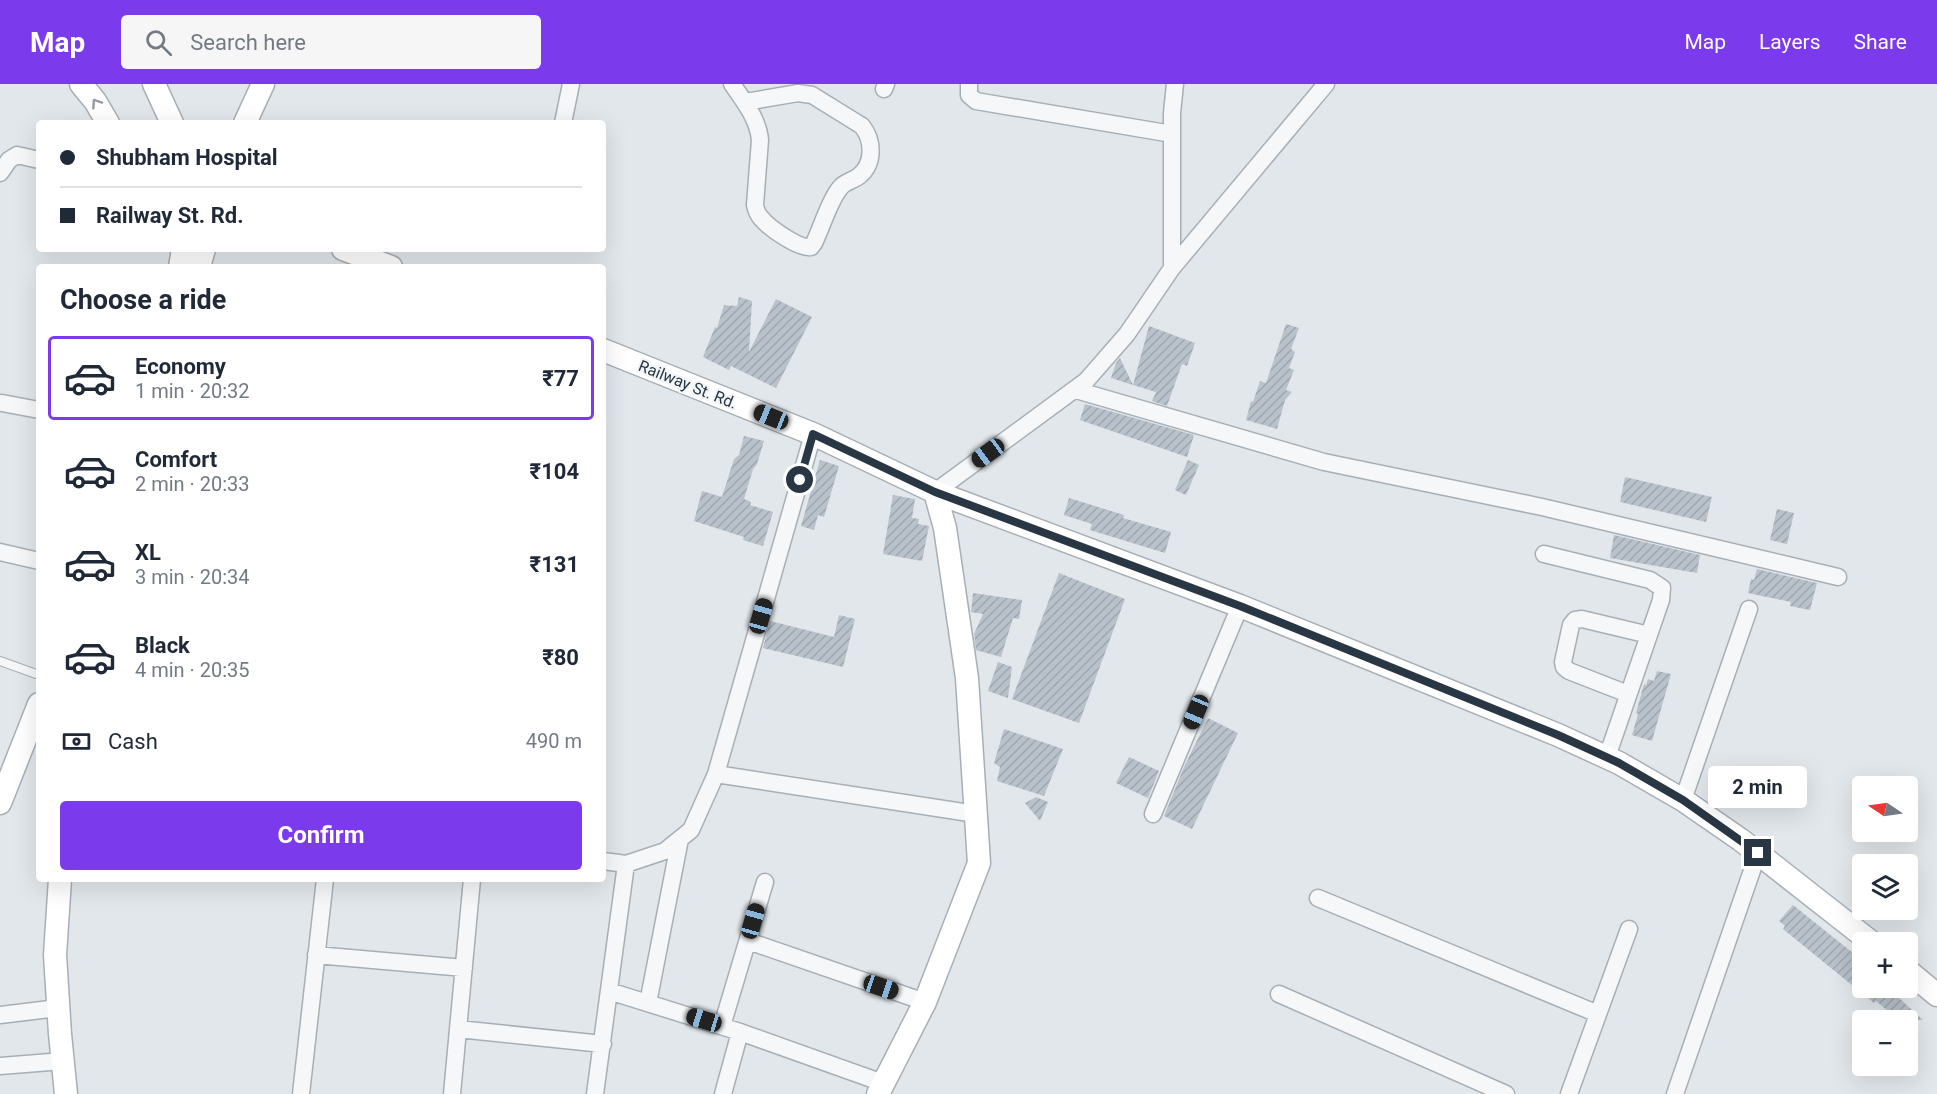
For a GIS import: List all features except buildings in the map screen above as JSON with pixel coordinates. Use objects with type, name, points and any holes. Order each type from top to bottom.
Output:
[{"type":"street","points":[[81,84],[106,120]]},
{"type":"street","points":[[154,84],[171,120]]},
{"type":"street","points":[[246,120],[263,84]]},
{"type":"street","points":[[564,120],[571,84]]},
{"type":"street","points":[[732,84],[745,102],[759,130],[755,205],[757,213],[762,220],[799,246],[811,247],[840,187],[865,170],[871,149],[867,132],[862,126],[812,95],[798,93],[745,102]]},
{"type":"street","points":[[969,84],[969,94],[976,100],[1172,134]]},
{"type":"street","points":[[1172,268],[1172,134],[1175,84]]},
{"type":"street","points":[[609,991],[740,1032],[881,1089],[925,1002],[979,863],[967,678],[945,528],[935,492],[1076,390],[1127,334],[1172,268],[1326,84]]},
{"type":"street","points":[[0,173],[12,156],[22,155],[36,159]]},
{"type":"street","points":[[351,252],[383,264]]},
{"type":"street","name":"Railway St. Rd.","points":[[606,351],[813,434],[935,492],[1240,606],[1607,757],[1683,800],[1758,853],[1858,932]]},
{"type":"street","points":[[1076,390],[1324,462],[1542,507],[1838,577]]},
{"type":"street","points":[[2,403],[36,409]]},
{"type":"street","points":[[606,861],[626,864],[665,851],[691,830],[716,774],[813,434]]},
{"type":"street","points":[[0,552],[36,560]]},
{"type":"street","points":[[1544,554],[1659,584],[1662,588],[1649,635],[1607,757]]},
{"type":"street","points":[[1153,814],[1240,606]]},
{"type":"street","points":[[1683,800],[1749,609]]},
{"type":"street","points":[[1628,694],[1564,667],[1563,662],[1571,625],[1575,620],[1582,619],[1649,635]]},
{"type":"street","points":[[0,802],[36,712]]},
{"type":"street","points":[[716,774],[976,814]]},
{"type":"street","points":[[648,1003],[680,839]]},
{"type":"street","points":[[1675,1094],[1758,853]]},
{"type":"street","points":[[595,1094],[626,864]]},
{"type":"street","points":[[60,882],[55,956],[66,1094]]},
{"type":"street","points":[[301,1094],[324,882]]},
{"type":"street","points":[[452,1094],[472,882]]},
{"type":"street","points":[[722,1026],[765,882]]},
{"type":"street","points":[[1318,898],[1598,1014]]},
{"type":"street","points":[[1569,1094],[1629,929]]},
{"type":"street","points":[[747,941],[925,1002]]},
{"type":"street","points":[[316,955],[464,968]]},
{"type":"street","points":[[1918,979],[1937,995]]},
{"type":"street","points":[[1279,994],[1506,1094]]},
{"type":"street","points":[[0,1015],[58,1008]]},
{"type":"street","points":[[458,1029],[603,1044]]},
{"type":"street","points":[[723,1094],[740,1032]]},
{"type":"street","points":[[0,1066],[63,1061]]},
{"type":"lane","points":[[0,661],[36,674]]},
{"type":"route","points":[[800,480],[813,434],[935,492],[1240,606],[1558,735],[1619,763],[1683,800],[1758,853]]}]
